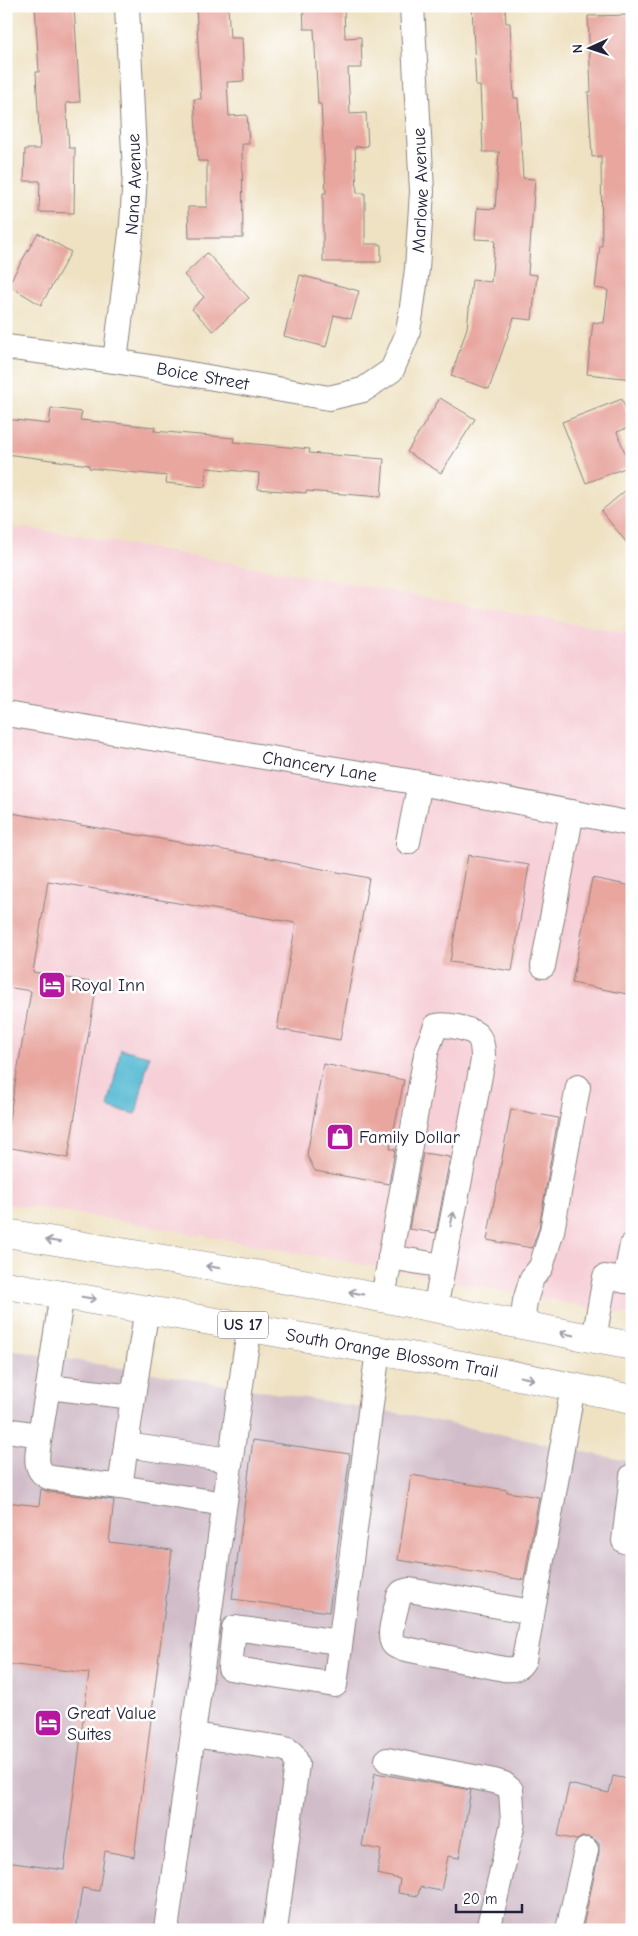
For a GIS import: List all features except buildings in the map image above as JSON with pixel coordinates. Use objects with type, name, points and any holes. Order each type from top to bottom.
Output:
[{"type":"main road","points":[[6,1233],[261,1275],[632,1346]]},
{"type":"main road","name":"South Orange Blossom Trail","points":[[6,1285],[147,1308],[632,1398]]},
{"type":"street","name":"Nana Avenue","points":[[115,361],[132,224],[135,174],[127,6]]},
{"type":"street","name":"Marlowe Avenue","points":[[392,370],[407,335],[411,314],[417,269],[422,191],[412,6]]},
{"type":"street","name":"Boice Street","points":[[6,347],[115,361],[329,398],[363,390],[392,370]]},
{"type":"street","name":"Chancery Lane","points":[[6,714],[420,782],[632,824]]},
{"type":"street","points":[[408,842],[420,782]]},
{"type":"street","points":[[543,966],[572,812]]},
{"type":"street","points":[[382,1298],[427,1048],[436,1026],[443,1024],[473,1032],[479,1036],[483,1060],[436,1308]]},
{"type":"street","points":[[522,1325],[532,1278],[541,1267],[552,1231],[578,1086]]},
{"type":"street","points":[[594,1339],[605,1277],[628,1281],[632,1245]]},
{"type":"street","points":[[390,1258],[443,1266]]},
{"type":"street","points":[[62,1293],[40,1435],[38,1470],[43,1475],[51,1478],[224,1504]]},
{"type":"street","points":[[120,1487],[147,1308]]},
{"type":"street","points":[[166,1930],[250,1327]]},
{"type":"street","points":[[340,1642],[378,1350]]},
{"type":"street","points":[[48,1386],[133,1397]]},
{"type":"street","points":[[532,1612],[408,1590],[398,1596],[391,1633],[392,1641],[395,1646],[401,1648],[514,1670],[521,1666],[524,1660],[574,1387]]},
{"type":"street","points":[[6,1430],[40,1435]]},
{"type":"street","points":[[126,1445],[230,1460]]},
{"type":"street","points":[[632,1476],[624,1541],[632,1543]]},
{"type":"street","points":[[193,1735],[281,1748],[289,1750],[295,1757],[297,1764],[276,1930]]},
{"type":"street","points":[[387,1760],[494,1781],[504,1784],[511,1790],[513,1823],[488,1930]]},
{"type":"street","points":[[568,1930],[586,1850]]},
{"type":"shaded area","points":[[6,526],[81,536],[632,634],[632,1316],[399,1271],[104,1218],[6,1204]]},
{"type":"shaded area","points":[[6,1349],[403,1414],[632,1462],[632,1930],[6,1930]]},
{"type":"water","points":[[121,1049],[149,1056],[136,1114],[108,1108]]},
{"type":"place","name":"Royal Inn","points":[[52,985]]},
{"type":"place","name":"Family Dollar","points":[[340,1137]]},
{"type":"place","name":"Great Value Suites","points":[[48,1723]]}]
